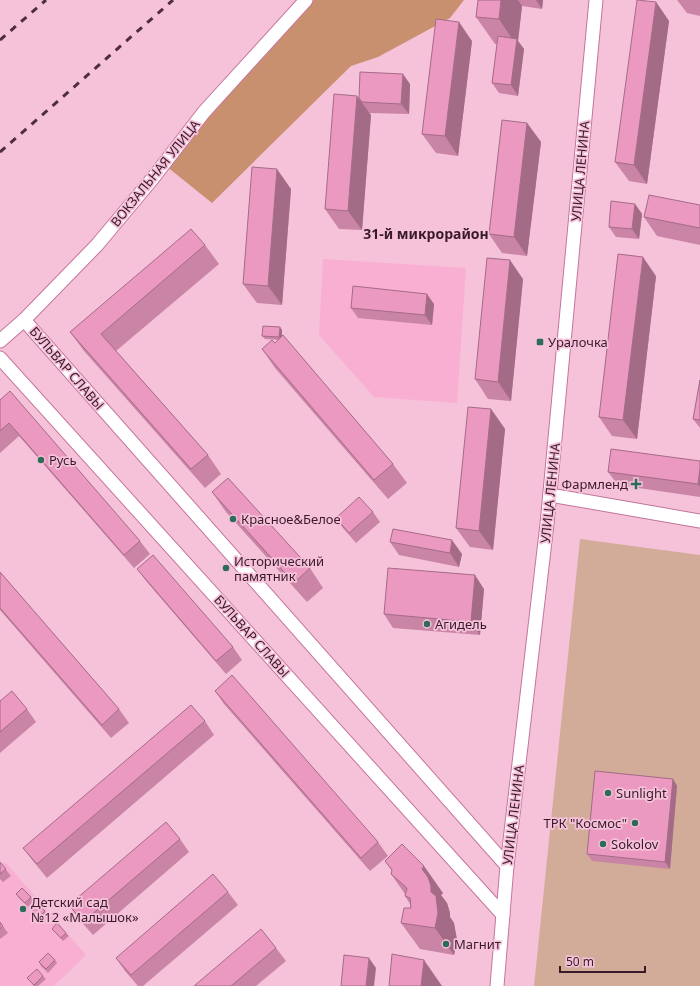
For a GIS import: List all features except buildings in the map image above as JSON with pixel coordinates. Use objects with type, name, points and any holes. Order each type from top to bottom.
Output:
[{"type":"street","name":"ВОКЗАЛЬНАЯ УЛИЦА","points":[[0,341],[24,320],[97,245],[153,178],[204,112],[306,0]]},
{"type":"street","name":"УЛИЦА ЛЕНИНА","points":[[497,986],[507,866],[550,495],[596,0]]},
{"type":"street","name":"БУЛЬВАР СЛАВЫ","points":[[24,320],[507,866]]},
{"type":"street","name":"БУЛЬВАР СЛАВЫ","points":[[0,358],[503,915]]},
{"type":"street","points":[[550,495],[700,521]]},
{"type":"shaded area","points":[[312,0],[464,0],[450,18],[378,57],[351,66],[212,203],[166,166]]},
{"type":"shaded area","points":[[323,259],[466,268],[457,403],[374,397],[319,335]]},
{"type":"shaded area","points":[[580,539],[700,555],[700,986],[534,986]]},
{"type":"shaded area","name":"Детский сад №12 «Малышок»","points":[[0,863],[6,863],[86,955],[54,986],[0,986]]},
{"type":"railway","points":[[0,40],[46,0]]},
{"type":"railway","points":[[0,152],[173,0]]},
{"type":"place","name":"Уралочка","points":[[540,342]]},
{"type":"place","name":"Русь","points":[[41,460]]},
{"type":"place","name":"Фармленд","points":[[636,484]]},
{"type":"place","name":"Красное&Белое","points":[[233,519]]},
{"type":"place","name":"Исторический памятник","points":[[226,568]]},
{"type":"place","name":"Агидель","points":[[427,624]]},
{"type":"place","name":"Sunlight","points":[[608,793]]},
{"type":"place","name":"ТРК \"Космос\"","points":[[635,823]]},
{"type":"place","name":"Sokolov","points":[[603,844]]},
{"type":"place","name":"Детский сад №12 «Малышок»","points":[[23,909]]},
{"type":"place","name":"Магнит","points":[[446,944]]},
{"type":"district","name":"31-й микрорайон","points":[[426,234]]}]
